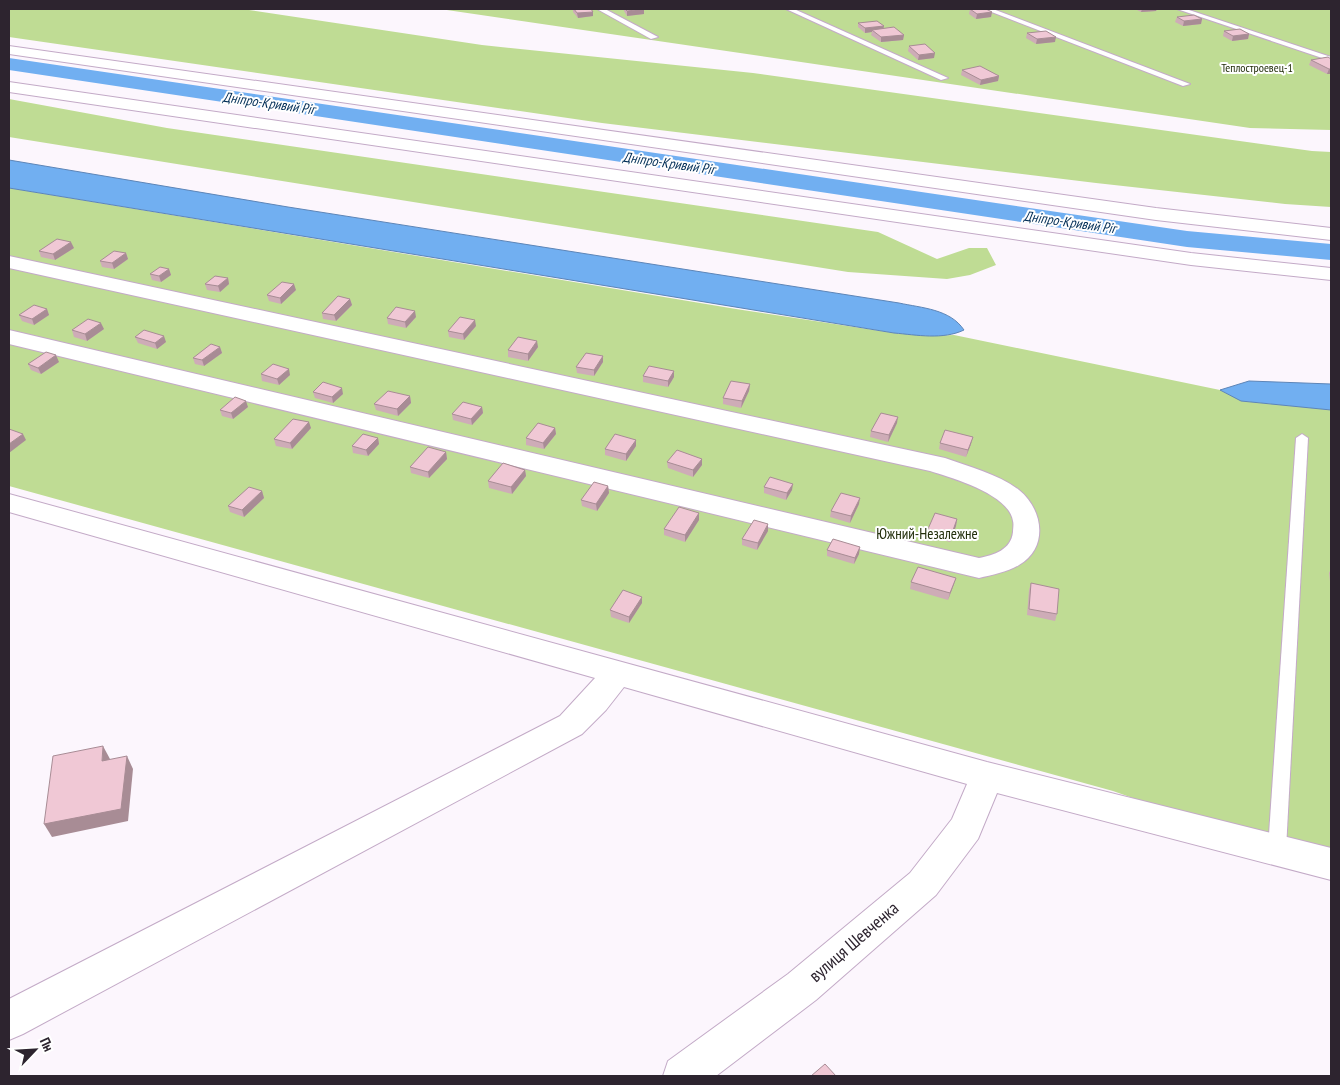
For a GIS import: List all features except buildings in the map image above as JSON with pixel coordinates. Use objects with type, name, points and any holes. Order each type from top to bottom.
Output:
[{"type":"street","points":[[9,50],[1156,214],[1331,234]]},
{"type":"street","points":[[9,87],[1007,230],[1191,260],[1331,274]]},
{"type":"street","points":[[9,262],[936,464],[1002,490],[1021,506],[1029,525],[1024,545],[1009,561],[979,568],[9,337]]},
{"type":"street","points":[[9,503],[988,776],[1331,864]]},
{"type":"street","points":[[9,1020],[571,726],[616,673]]},
{"type":"street","name":"вулиця Шевченка","points":[[683,1076],[802,987],[923,884],[966,828],[988,776]]},
{"type":"lane","points":[[600,9],[654,37]]},
{"type":"lane","points":[[789,9],[944,78]]},
{"type":"lane","points":[[987,9],[1186,84]]},
{"type":"lane","points":[[1180,9],[1331,59]]},
{"type":"lane","points":[[1277,849],[1302,438]]},
{"type":"green space","points":[[9,9],[242,9],[482,45],[753,73],[1312,151],[1331,152],[1331,207],[1285,204],[1096,183],[602,123],[9,37]]},
{"type":"green space","name":"Теплостроевец-1","points":[[440,9],[1331,9],[1331,130],[1250,128]]},
{"type":"green space","points":[[9,99],[167,128],[878,232],[937,259],[969,248],[987,248],[996,265],[970,275],[947,279],[848,272],[9,137]]},
{"type":"green space","name":"Южний-Незалежне","points":[[9,188],[736,309],[894,333],[929,336],[954,335],[1220,390],[1242,401],[1331,410],[1331,864],[1277,849],[1113,791],[9,486]]},
{"type":"water","points":[[9,160],[288,207],[899,303],[935,310],[951,318],[964,330],[939,336],[894,333],[9,188]]},
{"type":"water","points":[[1249,381],[1331,384],[1331,410],[1241,401],[1220,390]]},
{"type":"waterway","name":"Дніпро-Кривий Ріг","points":[[9,64],[1187,239],[1331,252]]}]
